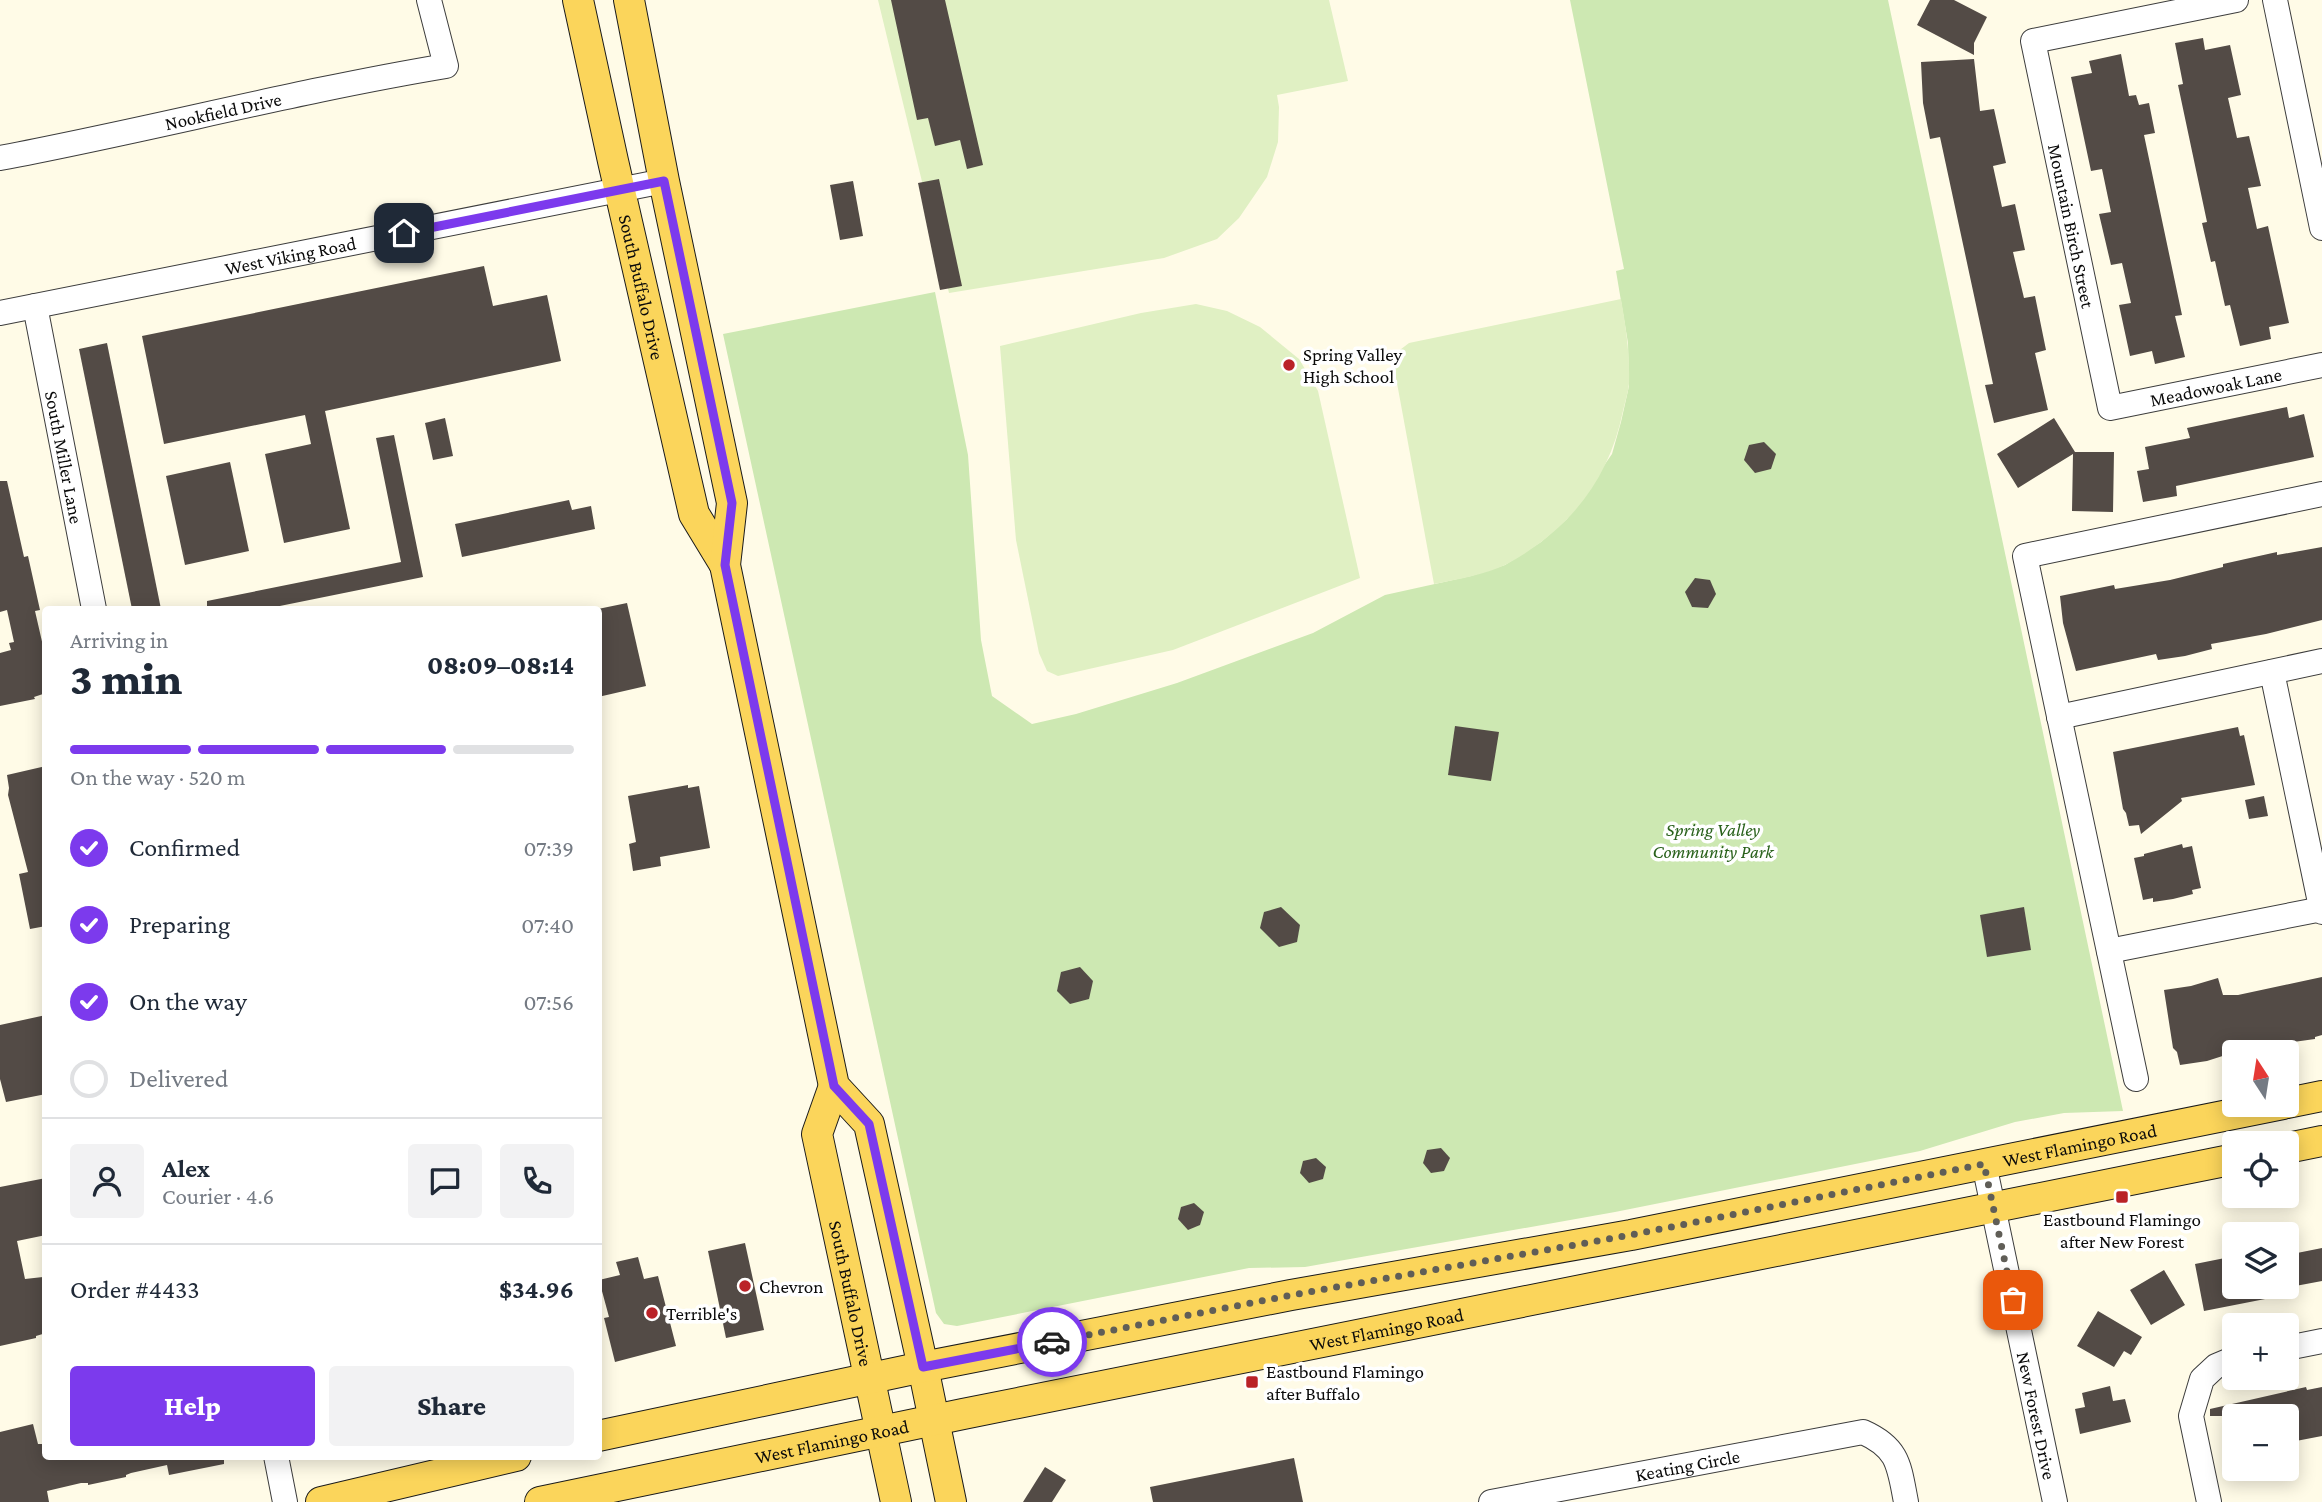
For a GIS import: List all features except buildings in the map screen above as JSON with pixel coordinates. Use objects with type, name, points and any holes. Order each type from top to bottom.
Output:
[{"type":"main road","name":"South Buffalo Drive","points":[[578,0],[694,514],[725,565]]},
{"type":"main road","name":"South Buffalo Drive","points":[[629,0],[732,503],[725,565],[834,1086],[817,1134],[896,1502]]},
{"type":"main road","points":[[834,1086],[869,1124],[951,1502]]},
{"type":"main road","name":"West Flamingo Road","points":[[2300,1101],[2322,1096]]},
{"type":"main road","name":"West Flamingo Road","points":[[602,1435],[923,1367],[1292,1295],[1631,1235],[2222,1117]]},
{"type":"main road","points":[[2299,1146],[2322,1141]]},
{"type":"main road","name":"West Flamingo Road","points":[[540,1502],[934,1420],[2222,1162]]},
{"type":"main road","points":[[321,1502],[499,1460]]},
{"type":"street","name":"Nookfield Drive","points":[[0,158],[446,66],[429,0]]},
{"type":"street","points":[[2163,7],[2236,0]]},
{"type":"street","points":[[2275,0],[2317,177],[2322,228]]},
{"type":"street","name":"Mountain Birch Street","points":[[2110,408],[2033,41],[2163,7]]},
{"type":"street","name":"West Viking Road","points":[[0,313],[664,181]]},
{"type":"street","name":"South Miller Lane","points":[[35,306],[93,606]]},
{"type":"street","name":"Meadowoak Lane","points":[[2110,408],[2322,365]]},
{"type":"street","points":[[2136,1079],[2025,556],[2322,494]]},
{"type":"street","points":[[2059,717],[2322,661]]},
{"type":"street","points":[[2109,951],[2322,910],[2272,672]]},
{"type":"street","name":"New Forest Drive","points":[[1984,1164],[2055,1502]]},
{"type":"street","points":[[2299,1346],[2322,1341]]},
{"type":"street","points":[[2208,1502],[2191,1416],[2202,1379],[2222,1364]]},
{"type":"street","name":"Keating Circle","points":[[1492,1502],[1863,1432],[1880,1440],[1892,1453],[1906,1502]]},
{"type":"street","points":[[277,1460],[285,1502]]},
{"type":"green space","points":[[878,0],[1329,0],[1348,81],[1277,95],[1278,142],[1267,177],[1239,218],[1217,239],[1164,258],[949,293]]},
{"type":"green space","name":"Spring Valley Community Park","points":[[1570,0],[1888,0],[2123,1111],[2064,1113],[2015,1122],[1920,1151],[1615,1212],[1305,1267],[1249,1268],[957,1326],[944,1324],[936,1313],[723,334],[935,292],[968,455],[981,640],[992,696],[1032,724],[1076,714],[1177,683],[1313,633],[1385,595],[1471,576],[1505,565],[1541,542],[1567,519],[1612,454],[1629,386],[1628,343],[1616,271],[1624,269]]},
{"type":"green space","points":[[1621,299],[1629,384],[1617,436],[1608,459],[1583,501],[1549,535],[1507,564],[1490,571],[1434,584],[1392,356],[1409,343]]},
{"type":"green space","points":[[1196,304],[1227,311],[1260,327],[1299,359],[1318,391],[1360,578],[1173,650],[1058,676],[1047,671],[1039,653],[1016,540],[1000,346],[1141,313]]},
{"type":"way so far","points":[[1052,1342],[1292,1295],[1631,1235],[1984,1164],[2013,1300]]},
{"type":"place","name":"Spring Valley High School","points":[[1289,365]]},
{"type":"place","name":"Eastbound Flamingo after New Forest","points":[[2122,1197]]},
{"type":"place","name":"Chevron","points":[[745,1286]]},
{"type":"place","name":"Terrible's","points":[[652,1313]]},
{"type":"place","name":"Eastbound Flamingo after Buffalo","points":[[1252,1382]]},
{"type":"route","points":[[404,233],[664,181],[732,503],[725,565],[834,1086],[869,1124],[923,1367],[1052,1342]]}]
